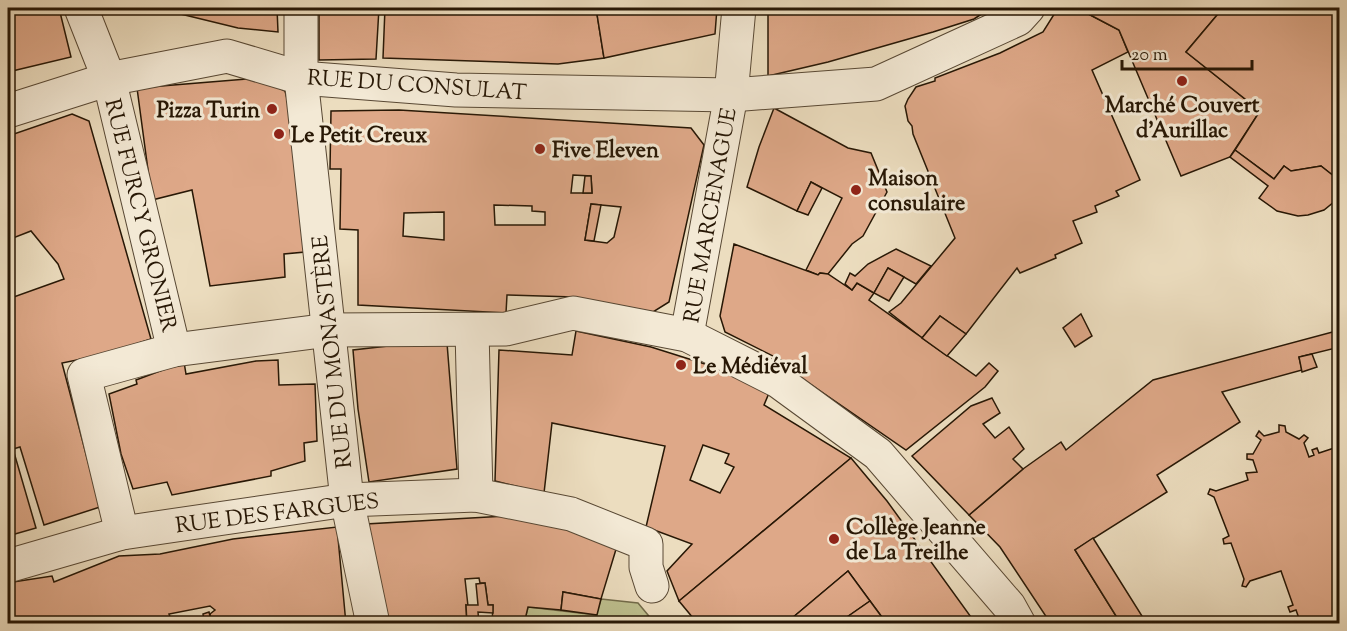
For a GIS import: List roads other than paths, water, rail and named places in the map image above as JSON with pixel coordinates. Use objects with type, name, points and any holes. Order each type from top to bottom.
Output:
[{"type":"street","name":"RUE FURCY GRONIER","points":[[81,8],[109,79],[174,350]]},
{"type":"street","name":"RUE DU MONASTÈRE","points":[[301,8],[302,78],[346,500],[373,624]]},
{"type":"street","name":"RUE MARCENAGUE","points":[[687,335],[731,95],[739,8]]},
{"type":"street","name":"RUE DU CONSULAT","points":[[8,111],[109,79],[226,56],[302,78],[456,90],[731,95],[876,84],[1018,19],[1028,8]]},
{"type":"street","points":[[122,533],[84,375],[174,350],[329,330],[506,329],[573,313],[687,335],[778,381],[878,454],[1009,606],[1019,624]]},
{"type":"street","points":[[472,330],[476,495]]},
{"type":"street","name":"RUE DES FARGUES","points":[[8,566],[122,533],[346,500],[476,495],[571,514],[646,544],[646,567],[651,586]]},
{"type":"place","name":"Marché Couvert d'Aurillac","points":[[1182,81]]},
{"type":"place","name":"Pizza Turin","points":[[272,109]]},
{"type":"place","name":"Le Petit Creux","points":[[279,134]]},
{"type":"place","name":"Five Eleven","points":[[540,149]]},
{"type":"place","name":"Maison consulaire","points":[[856,190]]},
{"type":"place","name":"Le Médiéval","points":[[681,365]]},
{"type":"place","name":"Collège Jeanne de La Treilhe","points":[[834,539]]}]
